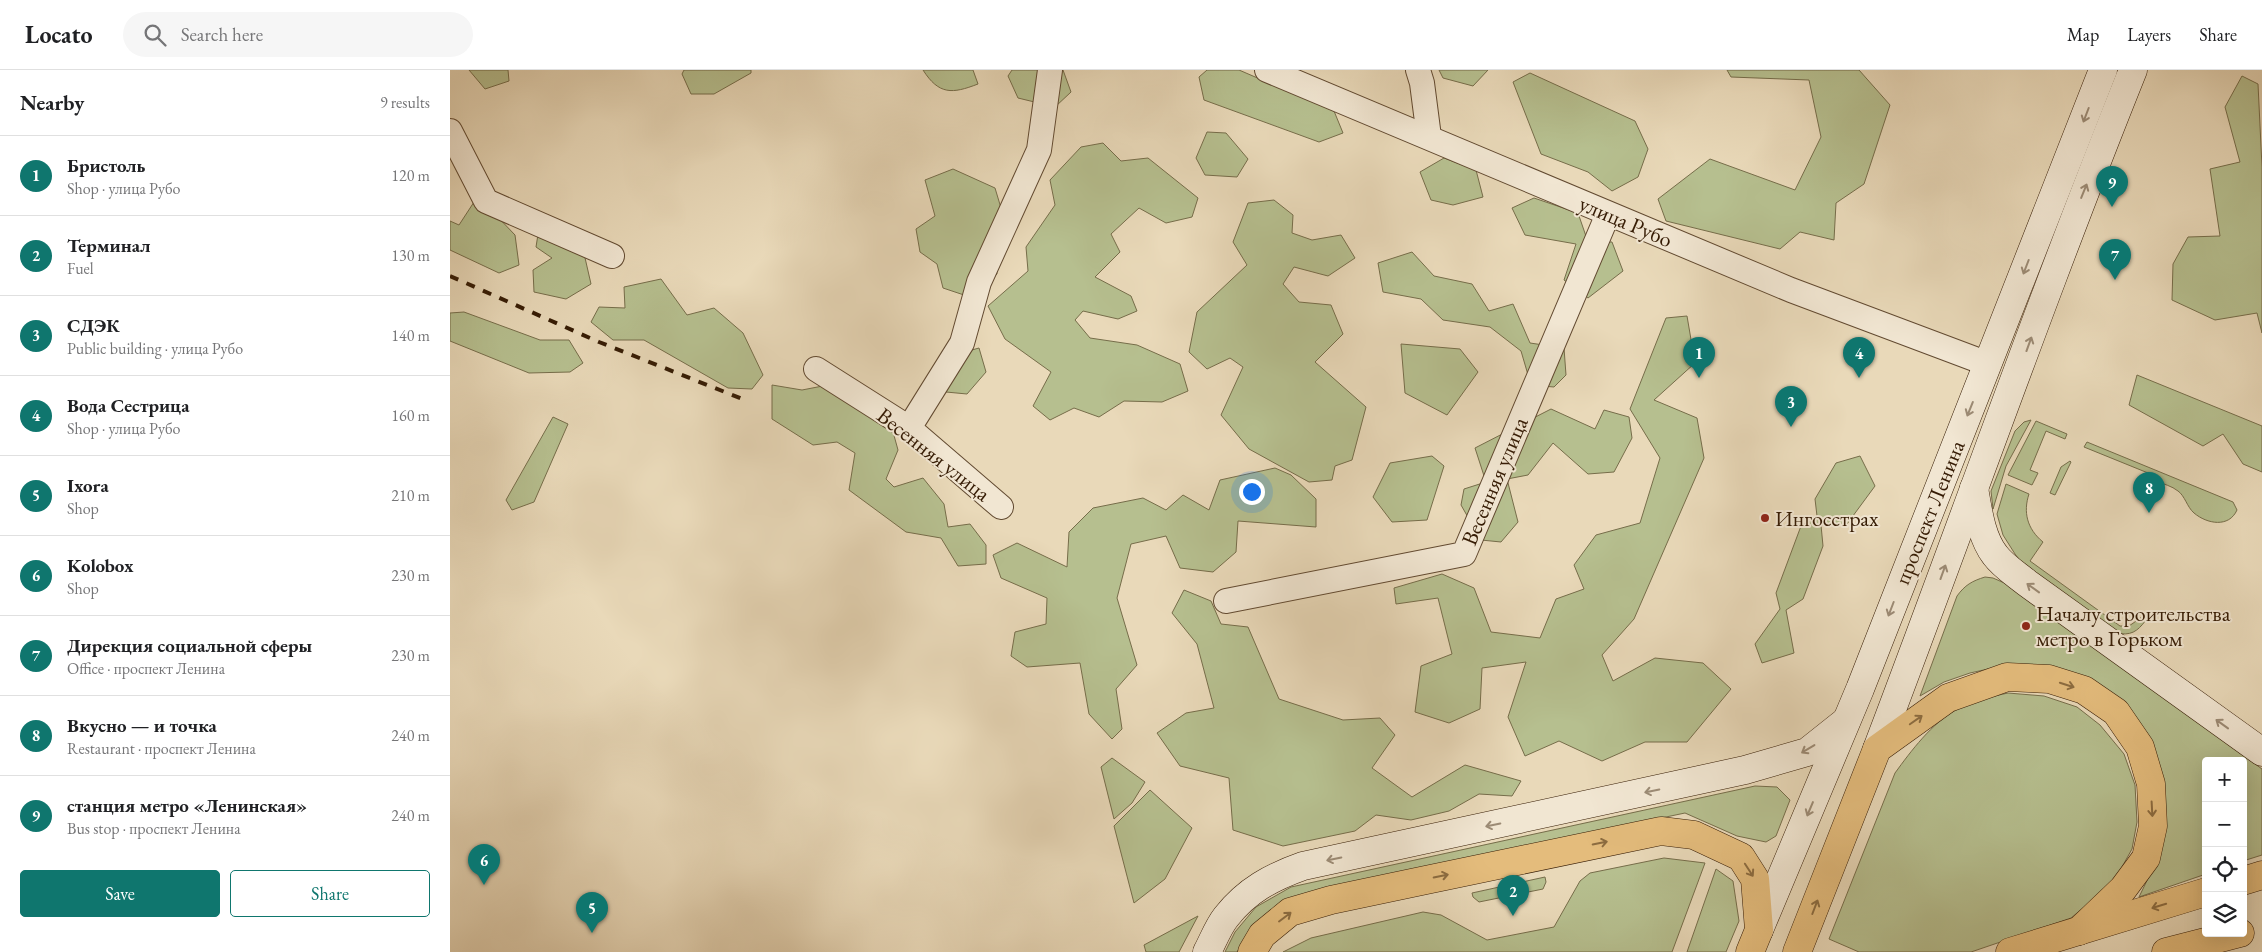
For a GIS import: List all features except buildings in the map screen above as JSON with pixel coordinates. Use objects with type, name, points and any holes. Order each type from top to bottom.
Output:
[{"type":"main road","name":"проспект Ленина","points":[[1754,941],[1847,720],[2103,70]]},
{"type":"main road","name":"проспект Ленина","points":[[1797,952],[1877,749],[2081,200],[2133,70]]},
{"type":"main road","points":[[1974,488],[1980,523],[1994,553],[2002,562],[2027,583],[2262,752]]},
{"type":"main road","points":[[1877,749],[1948,698],[2007,677],[2049,679],[2084,690],[2116,712],[2140,747],[2151,784],[2153,826],[2146,858],[2123,889],[2079,931]]},
{"type":"main road","points":[[1207,952],[1225,918],[1245,897],[1274,876],[1304,866],[1745,770],[1806,752],[1847,720]]},
{"type":"main road","points":[[1252,952],[1262,934],[1290,912],[1332,900],[1661,831],[1694,835],[1741,857],[1755,879],[1754,941]]},
{"type":"main road","points":[[2247,880],[2262,875]]},
{"type":"main road","points":[[2010,952],[2202,893]]},
{"type":"main road","points":[[2247,932],[2262,928]]},
{"type":"main road","points":[[2166,952],[2226,937]]},
{"type":"street","points":[[909,428],[962,343],[979,282],[1039,150],[1050,70]]},
{"type":"street","name":"улица Рубо","points":[[1267,70],[1792,290],[1988,364]]},
{"type":"street","points":[[1418,70],[1422,84],[1429,137]]},
{"type":"street","points":[[450,131],[486,201],[612,256]]},
{"type":"street","name":"Весенняя улица","points":[[1226,601],[1464,554],[1608,214]]},
{"type":"street","name":"Весенняя улица","points":[[816,369],[909,428],[1001,507]]},
{"type":"green space","points":[[469,70],[508,70],[509,81],[485,89]]},
{"type":"green space","points":[[684,70],[751,70],[751,73],[714,94],[691,94],[682,74]]},
{"type":"green space","points":[[923,70],[973,70],[978,84],[961,90],[947,90],[935,84]]},
{"type":"green space","points":[[1012,70],[1063,70],[1071,92],[1055,107],[1018,98],[1008,76]]},
{"type":"green space","points":[[1207,70],[1239,70],[1334,111],[1343,133],[1319,142],[1204,100],[1199,77]]},
{"type":"green space","points":[[1439,70],[1488,70],[1473,86],[1443,78]]},
{"type":"green space","points":[[1727,70],[1859,70],[1890,105],[1864,184],[1836,203],[1834,240],[1800,232],[1780,249],[1666,221],[1658,199],[1710,159],[1795,190],[1821,137],[1809,80],[1731,77]]},
{"type":"green space","points":[[1530,73],[1635,121],[1648,149],[1638,177],[1612,191],[1588,172],[1541,154],[1513,82]]},
{"type":"green space","points":[[2242,76],[2258,84],[2262,167],[2262,333],[2257,313],[2215,320],[2172,300],[2173,264],[2188,237],[2220,236],[2210,169],[2240,162],[2225,107]]},
{"type":"green space","points":[[1207,132],[1226,133],[1248,159],[1237,177],[1205,175],[1196,158]]},
{"type":"green space","points":[[1103,143],[1121,161],[1148,158],[1198,198],[1192,217],[1166,223],[1139,208],[1111,234],[1120,252],[1095,277],[1131,296],[1137,311],[1118,319],[1083,311],[1075,320],[1090,338],[1137,345],[1180,364],[1188,391],[1162,402],[1124,401],[1099,417],[1074,408],[1050,420],[1033,406],[1051,372],[1005,339],[988,306],[1028,271],[1026,247],[1055,205],[1050,180],[1081,147]]},
{"type":"green space","points":[[1444,158],[1476,170],[1483,197],[1453,205],[1431,200],[1420,172]]},
{"type":"green space","points":[[953,169],[995,188],[1004,218],[994,237],[997,274],[970,297],[943,288],[937,264],[920,252],[916,229],[935,216],[925,180]]},
{"type":"green space","points":[[1534,198],[1578,213],[1588,242],[1612,242],[1623,271],[1588,298],[1564,280],[1576,244],[1525,235],[1512,208]]},
{"type":"green space","points":[[1274,200],[1293,215],[1292,233],[1312,240],[1341,235],[1355,258],[1328,276],[1294,267],[1283,284],[1299,302],[1331,305],[1343,334],[1315,362],[1366,407],[1352,460],[1335,466],[1332,480],[1309,482],[1249,449],[1221,415],[1243,367],[1230,358],[1207,369],[1189,352],[1197,312],[1247,265],[1233,242],[1248,203]]},
{"type":"green space","points":[[474,202],[493,212],[515,235],[519,265],[499,273],[450,250],[450,221],[459,225]]},
{"type":"green space","points":[[539,228],[583,249],[591,284],[566,299],[534,292],[533,270],[552,258],[536,247]]},
{"type":"green space","points":[[1412,252],[1434,276],[1472,284],[1489,311],[1513,304],[1530,343],[1564,348],[1566,375],[1554,387],[1531,385],[1521,351],[1490,327],[1443,320],[1421,299],[1383,292],[1378,263]]},
{"type":"green space","points":[[661,279],[687,315],[714,308],[743,333],[763,375],[752,389],[728,388],[644,340],[613,340],[591,322],[599,307],[625,308],[624,287]]},
{"type":"green space","points":[[464,312],[540,340],[569,340],[583,363],[570,372],[529,373],[450,341],[450,313]]},
{"type":"green space","points":[[1687,316],[1695,363],[1654,400],[1697,418],[1704,458],[1634,619],[1602,655],[1613,681],[1655,658],[1703,663],[1731,689],[1687,742],[1645,742],[1602,761],[1559,741],[1525,756],[1508,717],[1526,662],[1482,668],[1480,709],[1449,723],[1415,712],[1421,666],[1452,654],[1438,598],[1396,604],[1394,588],[1442,574],[1474,588],[1491,632],[1540,638],[1556,599],[1584,589],[1574,565],[1596,535],[1640,523],[1660,458],[1630,409],[1666,318]]},
{"type":"green space","points":[[1401,344],[1460,349],[1478,372],[1447,415],[1405,393]]},
{"type":"green space","points":[[979,348],[986,372],[967,394],[946,392],[944,376],[961,353]]},
{"type":"green space","points":[[2137,375],[2262,426],[2262,472],[2243,464],[2223,434],[2203,446],[2129,405]]},
{"type":"green space","points":[[833,384],[887,410],[898,450],[886,479],[894,487],[923,478],[944,504],[948,527],[970,524],[986,545],[986,564],[958,566],[941,538],[906,532],[849,490],[855,453],[837,442],[813,445],[772,419],[772,385],[802,390]]},
{"type":"green space","points":[[1551,409],[1595,429],[1604,410],[1629,417],[1632,438],[1614,472],[1588,474],[1553,443],[1528,475],[1507,479],[1518,522],[1501,542],[1481,540],[1461,505],[1464,489],[1486,482],[1475,448]]},
{"type":"green space","points":[[553,417],[568,424],[534,502],[512,510],[506,500]]},
{"type":"green space","points":[[2031,420],[2006,466],[1993,509],[1991,491],[2015,431],[2024,422]]},
{"type":"green space","points":[[2036,421],[2067,434],[2065,439],[2046,431],[2030,470],[2038,473],[2032,485],[2008,475]]},
{"type":"green space","points":[[2087,442],[2233,502],[2237,510],[2229,520],[2223,522],[2205,520],[2192,511],[2176,489],[2156,481],[2153,475],[2084,447]]},
{"type":"green space","points":[[1432,456],[1444,466],[1427,520],[1392,522],[1373,497],[1390,463]]},
{"type":"green space","points":[[1860,456],[1875,486],[1847,524],[1821,525],[1823,546],[1803,599],[1786,610],[1794,653],[1762,663],[1755,644],[1780,609],[1776,593],[1801,526],[1817,516],[1815,499],[1836,463]]},
{"type":"green space","points":[[2070,461],[2055,495],[2050,493],[2061,467]]},
{"type":"green space","points":[[1275,468],[1291,475],[1316,499],[1316,527],[1238,521],[1236,552],[1213,572],[1180,568],[1166,536],[1131,544],[1117,598],[1137,665],[1116,689],[1122,729],[1112,739],[1089,714],[1080,663],[1027,667],[1011,656],[1015,632],[1046,624],[1047,598],[1001,578],[993,555],[1017,543],[1067,567],[1069,532],[1093,508],[1143,498],[1166,510],[1183,495],[1209,510],[1220,480]]},
{"type":"green space","points":[[2006,484],[2029,494],[2026,507],[2028,520],[2033,532],[2043,542],[2030,561],[2120,626],[2129,626],[2142,617],[2146,620],[2140,628],[2125,634],[2115,633],[2026,568],[2003,535],[1997,514]]},
{"type":"green space","points":[[1985,577],[1993,578],[2009,585],[2246,757],[2202,757],[2202,875],[2139,897],[2156,862],[2129,711],[2006,665],[1970,673],[1944,682],[1920,696],[1957,596],[1976,580]]},
{"type":"green space","points":[[1184,590],[1211,601],[1221,624],[1248,627],[1279,699],[1343,720],[1380,718],[1395,735],[1372,768],[1412,797],[1465,765],[1521,781],[1512,796],[1479,794],[1449,811],[1411,820],[1376,815],[1355,831],[1283,846],[1233,830],[1229,778],[1180,766],[1157,733],[1186,713],[1214,708],[1197,644],[1172,613]]},
{"type":"green space","points":[[2008,693],[2044,696],[2077,707],[2100,725],[2124,754],[2135,785],[2137,822],[2132,849],[2113,883],[2071,918],[1971,952],[1859,952],[1829,939],[1895,773],[1922,738],[1947,716],[1975,702]]},
{"type":"green space","points":[[1112,758],[1145,782],[1132,803],[1114,819],[1101,767]]},
{"type":"green space","points":[[2247,758],[2262,769],[2262,855],[2247,860]]},
{"type":"green space","points":[[1755,786],[1777,787],[1790,800],[1776,836],[1766,842],[1737,836],[1685,813],[1327,888],[1254,925],[1237,952],[1225,952],[1235,932],[1256,907],[1291,887]]},
{"type":"green space","points":[[1150,790],[1192,828],[1165,879],[1134,903],[1114,826]]},
{"type":"green space","points":[[1664,858],[1705,863],[1672,952],[1283,952],[1311,938],[1423,912],[1441,915],[1487,940],[1554,927],[1580,881],[1590,873]]},
{"type":"green space","points":[[1716,869],[1733,881],[1739,921],[1726,952],[1687,952]]},
{"type":"green space","points":[[1545,877],[1546,882],[1543,889],[1479,902],[1473,897],[1472,893]]},
{"type":"green space","points":[[1198,916],[1179,952],[1146,952],[1144,945]]},
{"type":"railway","points":[[450,276],[599,342],[745,400]]},
{"type":"place","name":"станция метро «Ленинская»","points":[[2112,207]]},
{"type":"place","name":"Дирекция социальной сферы","points":[[2115,280]]},
{"type":"place","name":"Бристоль","points":[[1699,378]]},
{"type":"place","name":"Вода Сестрица","points":[[1859,378]]},
{"type":"place","name":"СДЭК","points":[[1791,427]]},
{"type":"place","name":"Вкусно — и точка","points":[[2149,513]]},
{"type":"place","name":"Ингосстрах","points":[[1765,518]]},
{"type":"place","name":"Началу строительства метро в Горьком","points":[[2026,626]]},
{"type":"place","name":"Kolobox","points":[[484,885]]},
{"type":"place","name":"Терминал","points":[[1513,916]]},
{"type":"place","name":"Ixora","points":[[592,933]]}]
